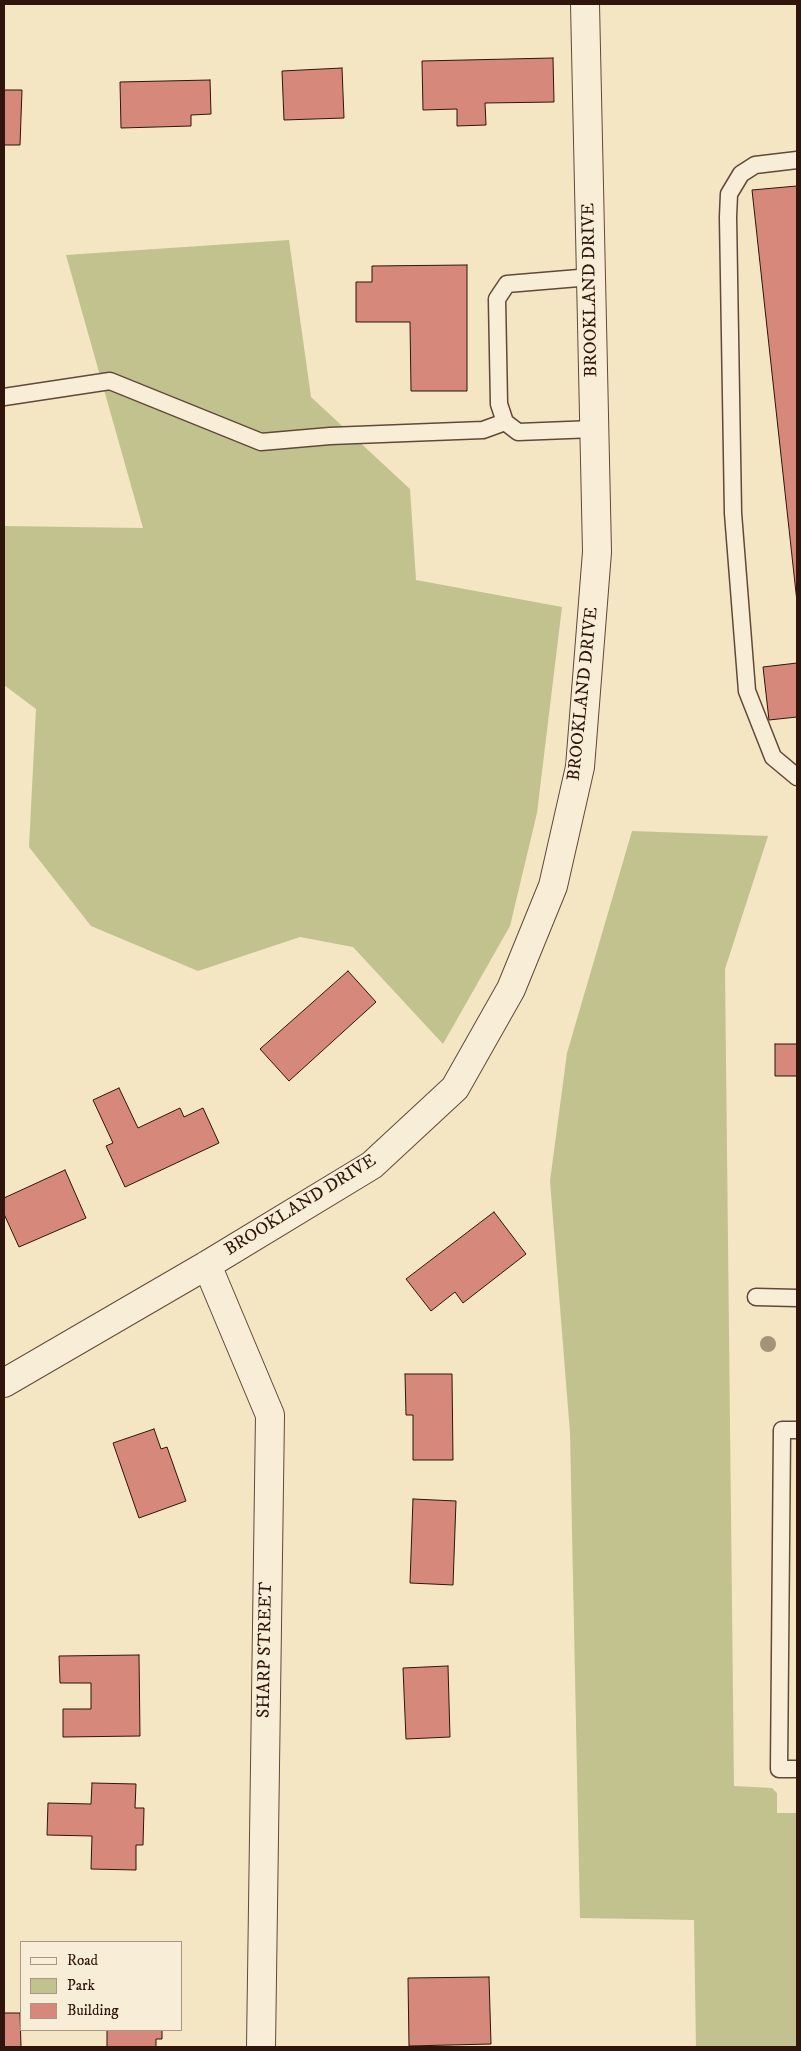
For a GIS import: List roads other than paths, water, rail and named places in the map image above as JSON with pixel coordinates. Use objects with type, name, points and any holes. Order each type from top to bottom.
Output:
[{"type":"street","name":"BROOKLAND DRIVE","points":[[4,1383],[207,1265],[372,1165],[455,1088],[511,989],[553,886],[580,767],[597,552],[585,4]]},
{"type":"street","name":"SHARP STREET","points":[[207,1265],[270,1416],[261,2047]]},
{"type":"lane","points":[[797,160],[755,165],[741,174],[729,194],[728,217],[733,513],[747,692],[773,757],[797,776]]},
{"type":"lane","points":[[591,277],[507,284],[497,299],[499,404],[506,422],[518,432],[594,429]]},
{"type":"lane","points":[[4,397],[110,381],[261,442],[330,436],[483,430],[506,422]]},
{"type":"lane","points":[[756,1297],[797,1298]]},
{"type":"lane","points":[[797,1430],[782,1430],[779,1769],[797,1769]]}]
